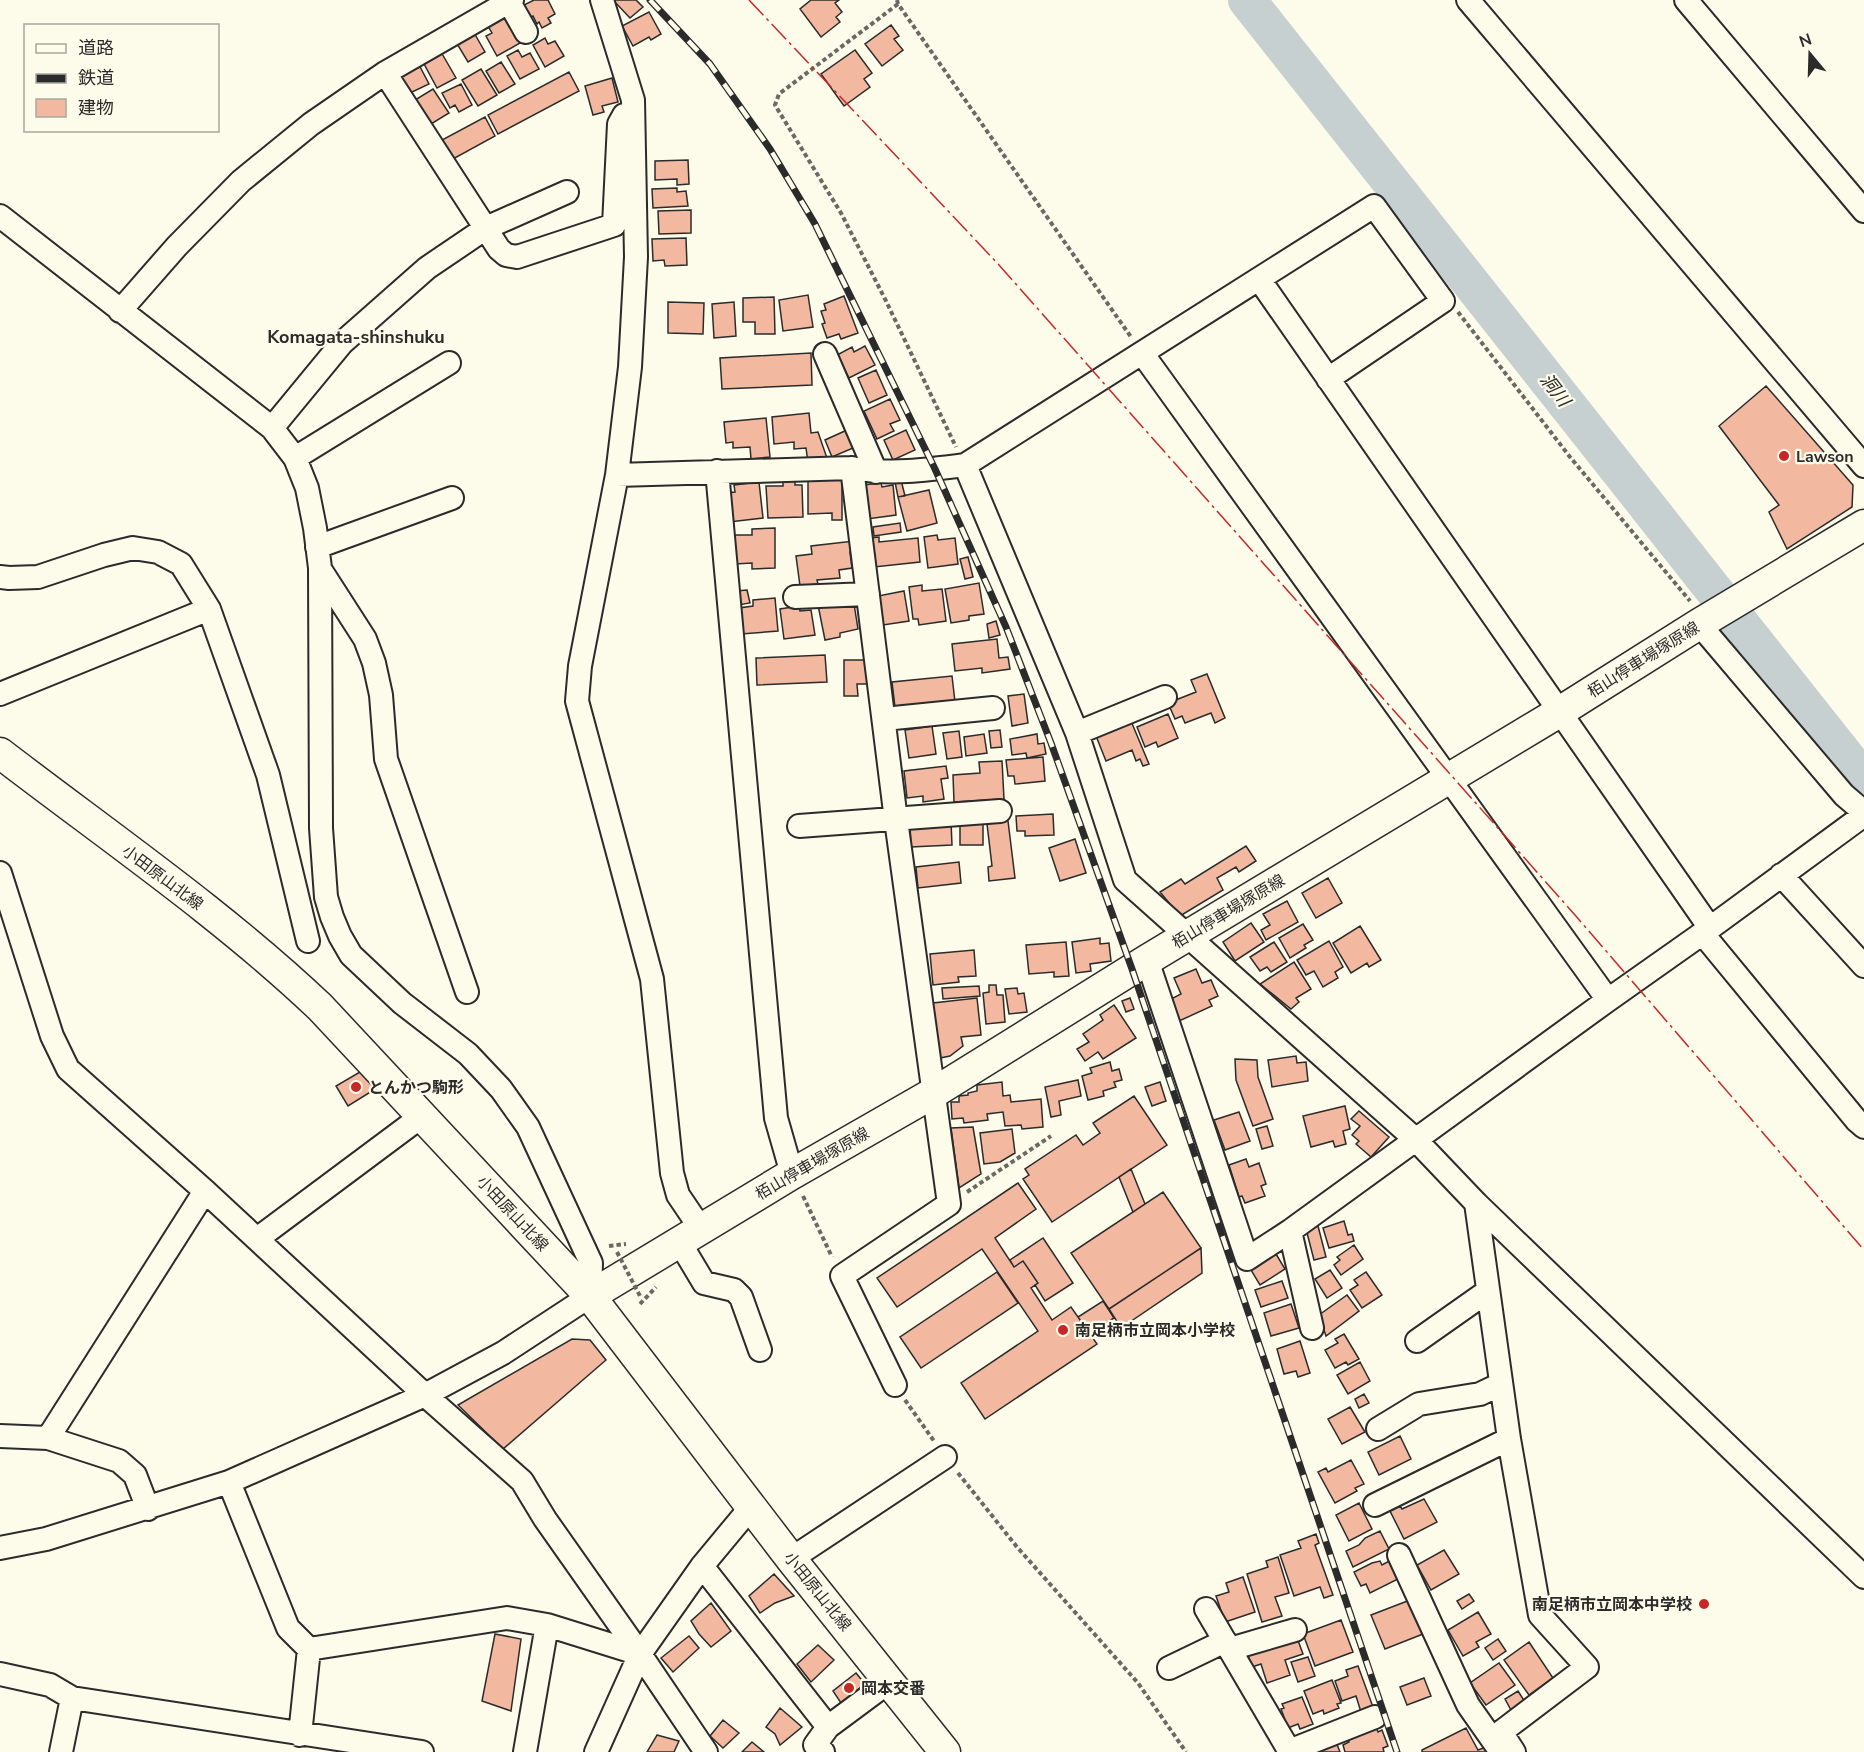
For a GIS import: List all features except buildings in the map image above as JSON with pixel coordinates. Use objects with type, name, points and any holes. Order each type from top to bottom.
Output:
[{"type":"main road","name":"栢山停車場塚原線","points":[[591,1296],[792,1174],[935,1092],[1147,960],[1561,711],[1864,525]]},
{"type":"main road","name":"小田原山北線","points":[[0,753],[239,935],[282,971],[320,1008],[591,1296],[791,1559],[945,1752]]},
{"type":"street","points":[[586,0],[608,66],[622,68]]},
{"type":"street","points":[[602,0],[633,100],[636,257],[630,367],[617,475],[580,666],[577,701],[652,979],[672,1173],[678,1195],[704,1283],[734,1290],[741,1297],[760,1350]]},
{"type":"street","points":[[1468,0],[1864,466]]},
{"type":"street","points":[[1686,0],[1864,211]]},
{"type":"street","points":[[120,311],[177,246],[241,182],[311,124],[385,73],[510,1],[526,32]]},
{"type":"street","points":[[385,73],[486,228],[506,255],[517,257],[614,225],[619,124],[633,100]]},
{"type":"street","points":[[272,428],[342,343],[427,268],[486,228],[567,192]]},
{"type":"street","points":[[617,475],[852,468],[876,472],[965,465],[1374,206],[1443,301],[1328,379]]},
{"type":"street","points":[[0,216],[272,428],[295,458],[307,488],[318,557],[321,828],[326,897],[332,917],[351,955],[402,1003],[468,1054],[501,1089],[528,1127],[591,1263],[591,1296],[503,1353],[425,1395],[229,1482],[46,1539],[0,1548]]},
{"type":"street","points":[[1259,279],[1561,711],[1706,931],[1864,1127]]},
{"type":"street","points":[[1142,353],[1608,1000]]},
{"type":"street","points":[[825,354],[876,472]]},
{"type":"street","points":[[295,458],[449,363]]},
{"type":"street","points":[[965,465],[1077,733],[1125,880],[1415,1139],[1476,1203],[1864,1577]]},
{"type":"street","points":[[852,468],[896,820],[949,1204],[842,1276],[895,1385]]},
{"type":"street","points":[[717,471],[776,1118],[792,1174]]},
{"type":"street","points":[[318,557],[452,498]]},
{"type":"street","points":[[0,577],[9,579],[38,577],[104,555],[134,548],[158,552],[181,564],[209,609],[268,775],[308,941]]},
{"type":"street","points":[[318,557],[365,639],[374,663],[381,695],[386,759],[467,992]]},
{"type":"street","points":[[795,597],[868,594]]},
{"type":"street","points":[[0,694],[209,609]]},
{"type":"street","points":[[1147,960],[1247,1259],[1290,1231],[1706,931],[1864,814],[1844,795],[1700,624]]},
{"type":"street","points":[[1077,733],[1165,697]]},
{"type":"street","points":[[884,719],[993,708]]},
{"type":"street","points":[[799,826],[1000,811]]},
{"type":"street","points":[[0,873],[3,897],[52,1036],[68,1069],[522,1481],[545,1519],[706,1752]]},
{"type":"street","points":[[1781,875],[1864,966]]},
{"type":"street","points":[[257,1239],[422,1116]]},
{"type":"street","points":[[48,1438],[205,1191]]},
{"type":"street","points":[[1476,1203],[1509,1439],[1540,1615],[1587,1667],[1501,1732],[1514,1752]]},
{"type":"street","points":[[1290,1231],[1312,1328]]},
{"type":"street","points":[[1417,1341],[1488,1291]]},
{"type":"street","points":[[1378,1429],[1419,1404],[1480,1394],[1501,1384]]},
{"type":"street","points":[[0,1436],[48,1438],[119,1461],[135,1475],[148,1509]]},
{"type":"street","points":[[1375,1505],[1509,1439]]},
{"type":"street","points":[[791,1559],[945,1457]]},
{"type":"street","points":[[229,1482],[288,1628],[309,1649]]},
{"type":"street","points":[[596,1752],[640,1654],[702,1566],[751,1507]]},
{"type":"street","points":[[1399,1555],[1468,1705],[1501,1752]]},
{"type":"street","points":[[702,1566],[828,1727]]},
{"type":"street","points":[[1206,1609],[1289,1751],[1375,1718]]},
{"type":"street","points":[[309,1649],[507,1618],[548,1626],[640,1654]]},
{"type":"street","points":[[525,1752],[548,1626]]},
{"type":"street","points":[[1169,1668],[1227,1645],[1295,1630]]},
{"type":"street","points":[[300,1735],[309,1649]]},
{"type":"street","points":[[0,1674],[50,1685],[72,1698],[300,1735],[422,1752]]},
{"type":"street","points":[[823,1752],[815,1745],[828,1727],[890,1681]]},
{"type":"street","points":[[61,1752],[72,1698]]},
{"type":"path","points":[[965,465],[841,213],[775,105],[779,94],[898,2],[1142,353]]},
{"type":"path","points":[[1443,301],[1461,315],[1570,458],[1690,601],[1700,624]]},
{"type":"path","points":[[949,1204],[1051,1136]]},
{"type":"path","points":[[792,1174],[842,1276]]},
{"type":"path","points":[[617,1252],[640,1296]]},
{"type":"path","points":[[895,1385],[945,1457],[1017,1547],[1138,1683],[1186,1752]]},
{"type":"waterway","name":"洞川","points":[[1247,0],[1864,780]]},
{"type":"railway","points":[[650,0],[710,64],[770,149],[815,224],[935,469],[1006,627],[1051,743],[1132,969],[1397,1752]]},
{"type":"power","points":[[749,0],[999,265],[1575,915],[1864,1250]]},
{"type":"place","name":"Lawson","points":[[1784,456]]},
{"type":"place","name":"とんかつ駒形","points":[[356,1087]]},
{"type":"place","name":"南足柄市立岡本小学校","points":[[1063,1330]]},
{"type":"place","name":"南足柄市立岡本中学校","points":[[1704,1604]]},
{"type":"place","name":"岡本交番","points":[[849,1688]]},
{"type":"district","name":"Komagata-shinshuku","points":[[356,337]]}]
